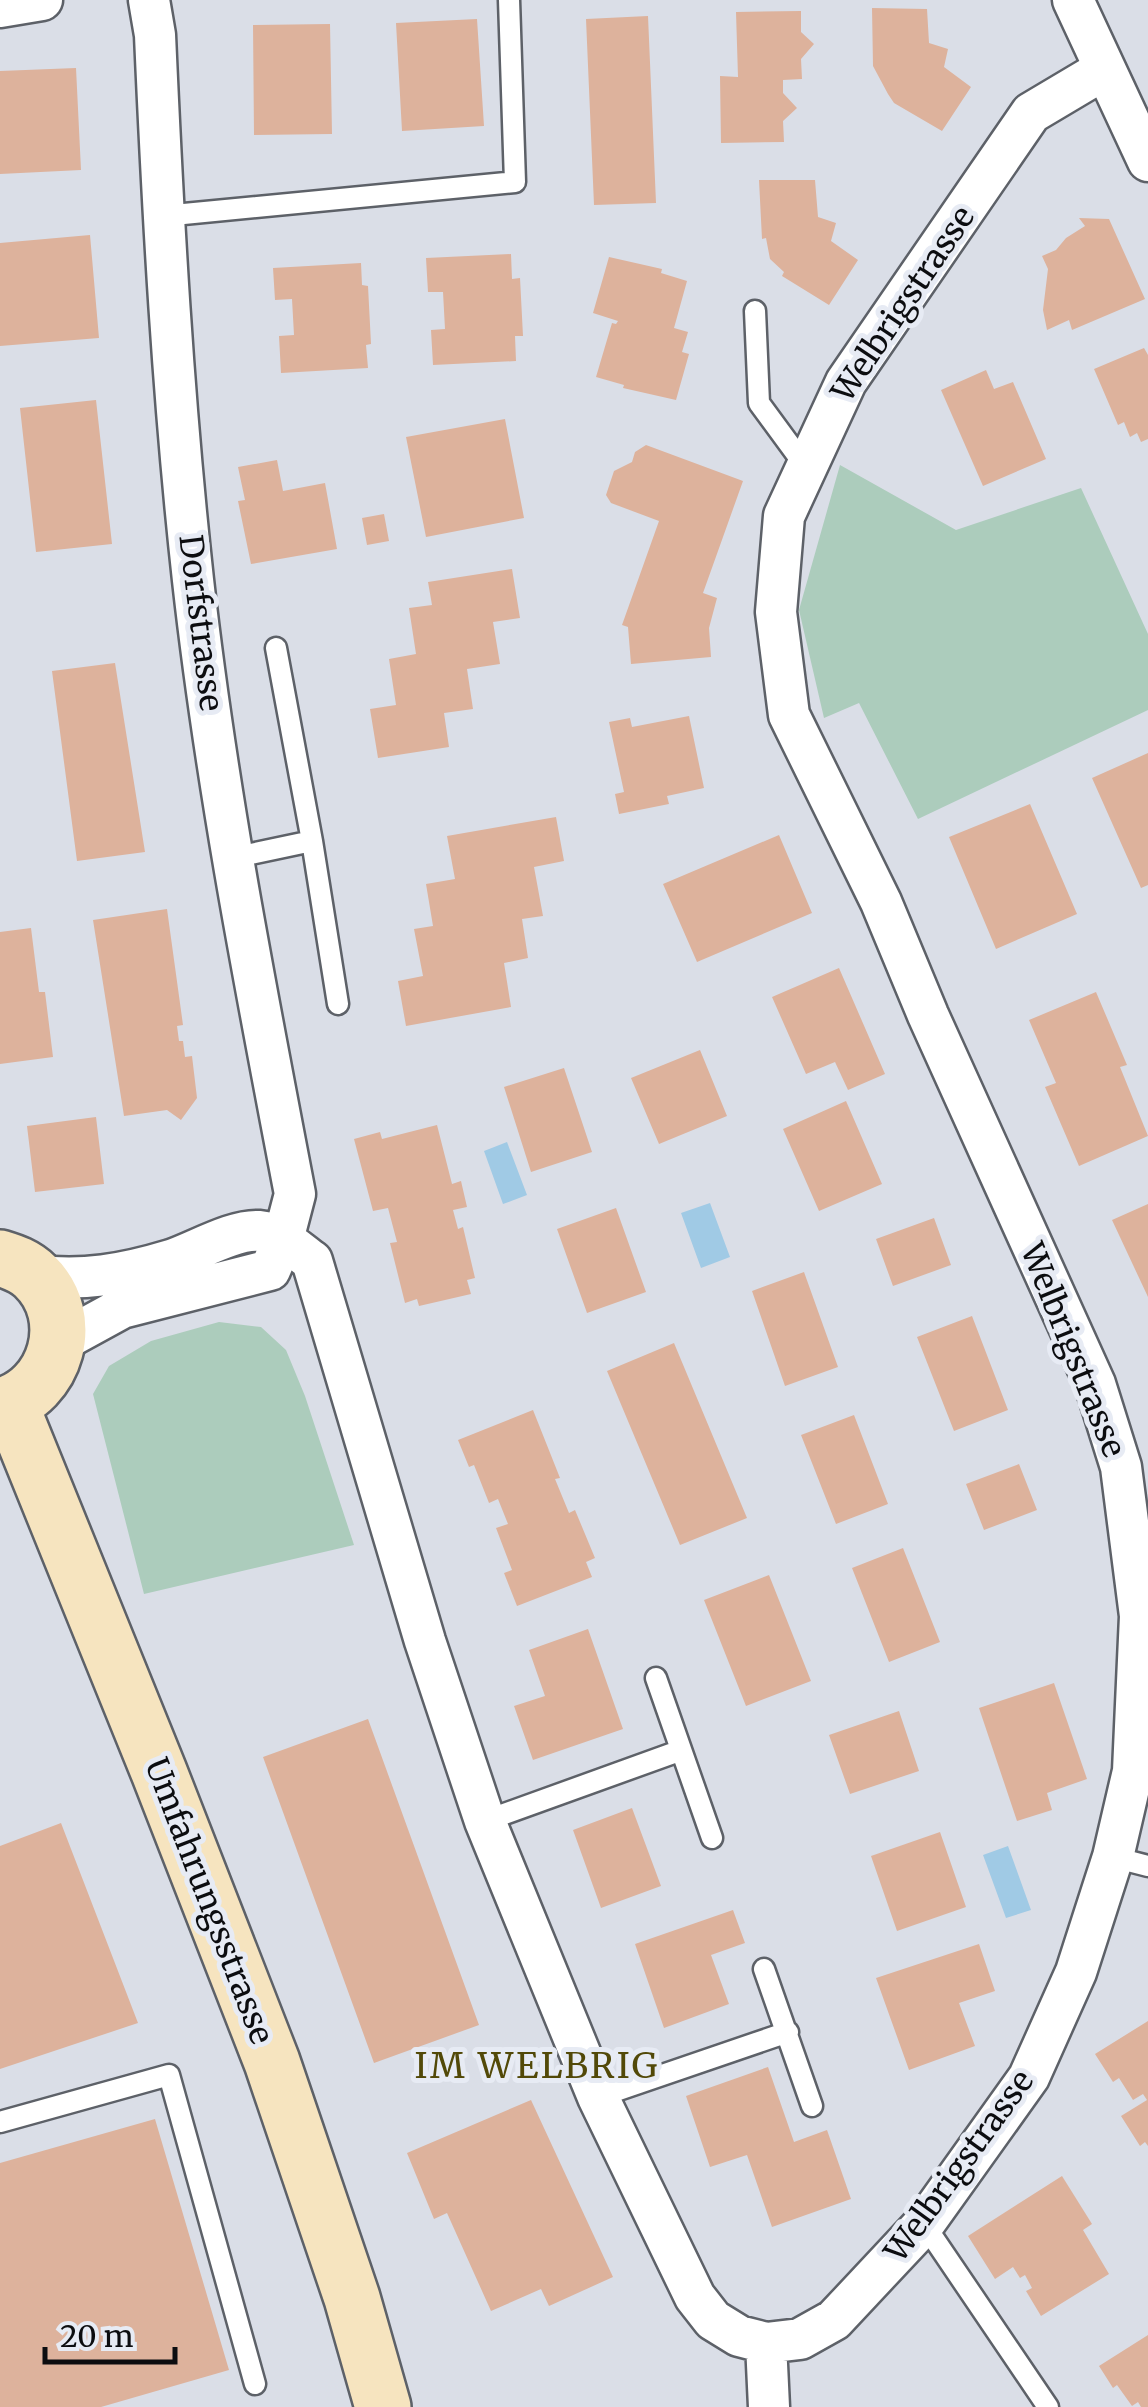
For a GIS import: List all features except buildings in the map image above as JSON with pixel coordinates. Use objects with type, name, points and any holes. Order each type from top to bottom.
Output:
[{"type":"main road","points":[[5,1405],[33,1390],[50,1368],[58,1343],[57,1314],[17,1266]]},
{"type":"main road","name":"Umfahrungsstrasse","points":[[5,1405],[160,1772],[272,2062],[352,2298],[383,2407]]},
{"type":"street","points":[[0,7],[42,0]]},
{"type":"street","name":"Dorfstrasse","points":[[58,1343],[122,1308],[270,1270],[296,1194],[232,858],[193,576],[163,216],[155,35],[149,0]]},
{"type":"street","points":[[1073,0],[1148,161]]},
{"type":"street","name":"Welbrigstrasse","points":[[766,2344],[800,2340],[834,2320],[924,2224],[1028,2077],[1130,1862],[1133,1771],[1144,1677],[1135,1562],[1122,1468],[1095,1384],[928,1015],[882,902],[790,716],[776,612],[784,516],[846,382],[1032,114],[1105,70]]},
{"type":"street","points":[[17,1266],[70,1280],[106,1276],[171,1260],[258,1231],[283,1240],[312,1261],[425,1641],[484,1821],[598,2097],[695,2297],[713,2320],[739,2336],[766,2344],[769,2407]]},
{"type":"lane","points":[[163,216],[515,182],[508,0]]},
{"type":"lane","points":[[755,311],[759,402],[806,467]]},
{"type":"lane","points":[[276,648],[338,1004]]},
{"type":"lane","points":[[232,858],[312,841]]},
{"type":"lane","points":[[656,1678],[712,1838]]},
{"type":"lane","points":[[484,1821],[679,1751]]},
{"type":"lane","points":[[764,1969],[812,2106]]},
{"type":"lane","points":[[598,2097],[788,2032]]},
{"type":"lane","points":[[0,2122],[169,2075],[255,2384]]},
{"type":"lane","points":[[924,2224],[1048,2407]]},
{"type":"green space","points":[[840,465],[956,530],[1081,488],[1148,634],[1148,710],[918,819],[859,703],[824,718],[799,610]]},
{"type":"green space","points":[[219,1322],[261,1327],[286,1350],[354,1545],[144,1594],[93,1394],[109,1366],[151,1341]]},
{"type":"water","points":[[507,1142],[527,1195],[503,1204],[484,1151]]},
{"type":"water","points":[[710,1203],[730,1257],[701,1268],[681,1213]]},
{"type":"water","points":[[1008,1846],[1031,1910],[1006,1918],[983,1855]]},
{"type":"district","name":"IM WELBRIG","points":[[537,2066]]}]
